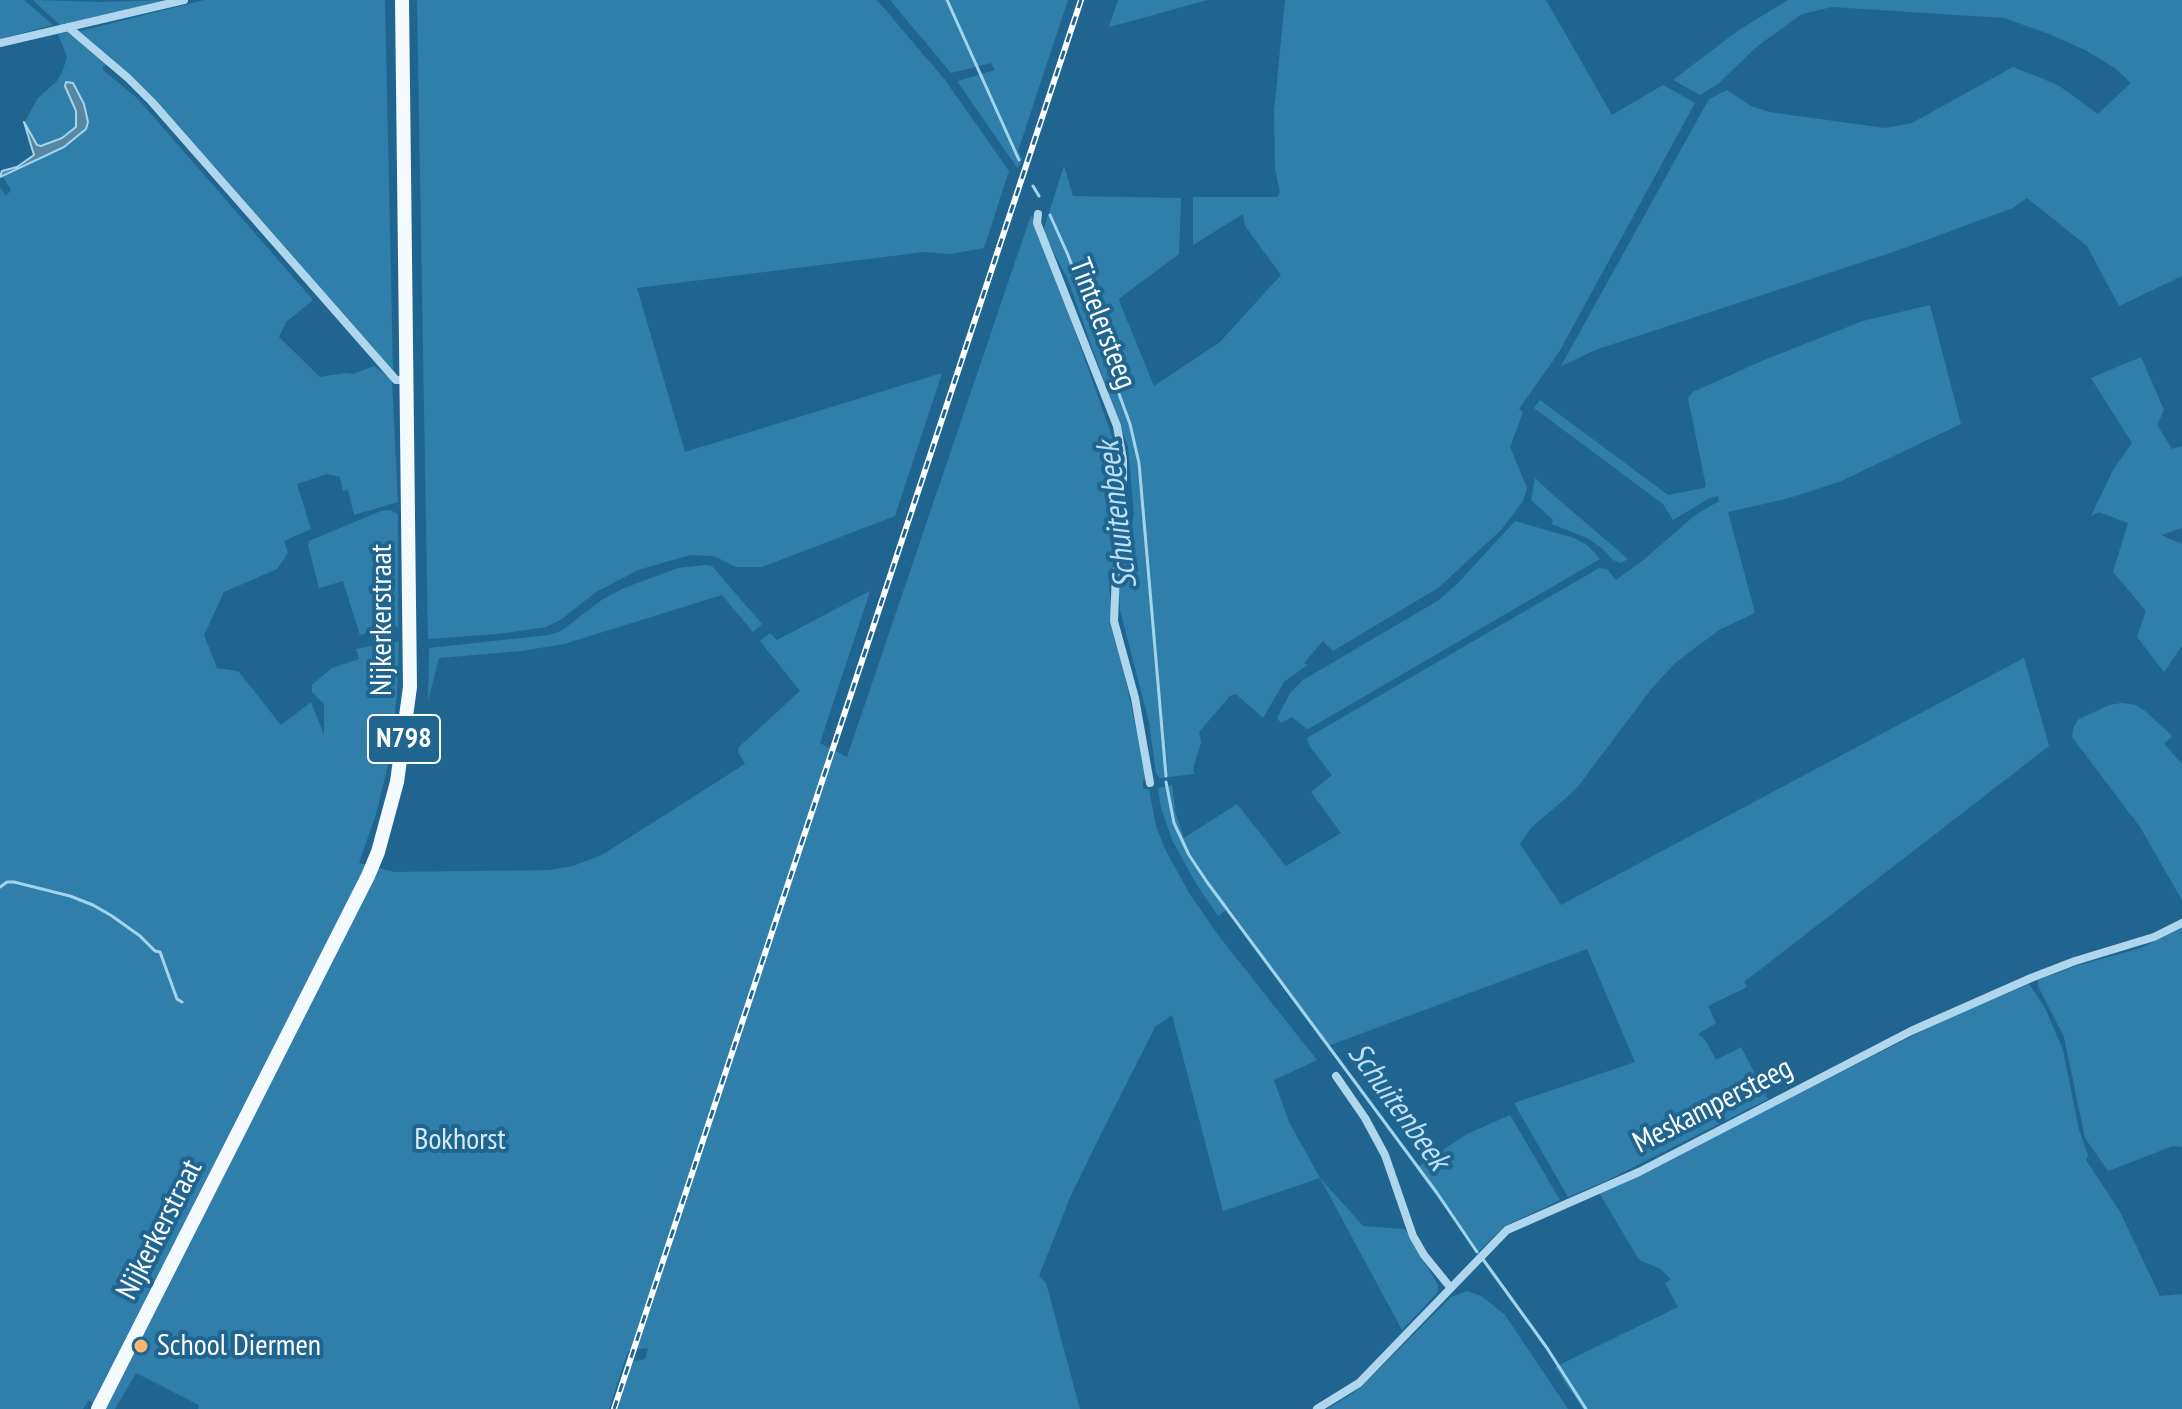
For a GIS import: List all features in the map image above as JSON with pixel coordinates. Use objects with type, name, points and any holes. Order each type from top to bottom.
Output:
[{"type":"main road","name":"Nijkerkerstraat","points":[[98,1409],[378,852],[397,782],[410,687],[402,0]]},
{"type":"street","points":[[0,43],[184,0]]},
{"type":"street","points":[[68,27],[152,102],[396,380],[406,380]]},
{"type":"street","name":"Tintelersteeg","points":[[1038,214],[1037,223],[1117,426],[1123,460],[1123,542],[1116,572],[1114,621],[1135,698],[1150,783]]},
{"type":"street","name":"Meskampersteeg","points":[[1317,1409],[1359,1383],[1507,1230],[1639,1172],[1924,1025],[2031,978],[2154,937],[2182,923]]},
{"type":"street","points":[[1336,1076],[1365,1118],[1385,1155],[1413,1236],[1450,1287]]},
{"type":"green space","points":[[0,0],[24,0],[53,25],[0,39]]},
{"type":"green space","points":[[33,0],[99,2],[169,0],[61,26]]},
{"type":"green space","points":[[204,0],[385,0],[393,372],[183,135],[77,32]]},
{"type":"green space","points":[[417,0],[877,0],[945,80],[1009,171],[984,248],[951,254],[924,252],[637,288],[685,452],[942,373],[895,516],[762,567],[736,567],[714,556],[690,555],[638,570],[596,592],[562,619],[546,627],[428,639]]},
{"type":"green space","points":[[890,0],[1068,0],[1018,151],[1022,159],[1018,169],[958,81],[995,70],[991,63],[951,73]]},
{"type":"green space","points":[[1118,0],[1208,0],[1109,27]]},
{"type":"green space","points":[[1285,0],[1546,0],[1612,115],[1663,85],[1695,103],[1559,352],[1519,409],[1523,412],[1510,447],[1527,488],[1523,501],[1501,530],[1438,588],[1333,651],[1323,641],[1304,663],[1307,665],[1284,682],[1263,718],[1236,694],[1230,696],[1199,732],[1201,742],[1194,774],[1160,778],[1156,773],[1149,722],[1120,610],[1119,586],[1134,514],[1128,447],[1068,280],[1043,231],[1064,166],[1073,196],[1181,198],[1179,254],[1119,301],[1154,386],[1220,342],[1281,275],[1245,226],[1243,214],[1193,245],[1193,197],[1277,197],[1280,192],[1275,169],[1274,112]]},
{"type":"green space","points":[[1788,0],[2182,0],[2182,276],[2119,306],[2087,246],[2027,198],[2013,208],[1896,251],[1598,349],[1561,366],[1709,99],[1727,90],[1751,106],[1769,112],[1885,128],[1912,123],[2013,67],[2058,85],[2098,114],[2131,83],[2115,68],[2085,50],[2004,18],[1832,7],[1802,14],[1755,48],[1718,84],[1700,95],[1673,80],[1739,30]]},
{"type":"green space","name":"Bokhorst","points":[[67,32],[108,64],[103,70],[138,99],[313,300],[286,322],[279,337],[320,377],[353,374],[374,366],[392,380],[398,502],[354,515],[348,490],[343,491],[340,477],[327,474],[297,484],[311,529],[284,541],[288,553],[277,569],[224,592],[204,635],[217,668],[238,671],[281,725],[311,702],[324,735],[324,704],[312,692],[312,685],[332,668],[359,659],[356,649],[399,641],[397,695],[389,761],[376,814],[359,863],[395,872],[550,870],[573,866],[602,855],[745,764],[738,752],[739,747],[800,691],[760,641],[770,633],[777,640],[870,591],[820,743],[847,757],[1031,215],[1116,448],[1119,473],[1116,514],[1120,516],[1118,544],[1109,582],[1111,613],[1147,778],[1143,780],[1143,789],[1149,789],[1156,826],[1189,893],[1218,935],[1317,1060],[1274,1080],[1289,1122],[1320,1178],[1223,1211],[1172,1015],[1155,1027],[1071,1195],[1039,1276],[1046,1283],[1080,1409],[614,1409],[630,1362],[645,1359],[648,1348],[628,1351],[609,1409],[198,1409],[199,1405],[136,1373],[115,1409],[100,1409],[89,1400],[83,1409],[0,1409],[0,187],[6,196],[11,190],[3,177],[64,147],[86,129],[87,115],[65,86],[78,124],[72,132],[41,146],[37,145],[25,122],[37,99],[57,81],[63,70],[67,57],[58,34]]},
{"type":"green space","points":[[1930,305],[1961,424],[1839,482],[1786,499],[1728,512],[1755,613],[1719,630],[1675,663],[1652,688],[1576,789],[1531,828],[1520,844],[1561,905],[2024,658],[2049,746],[1744,982],[1747,987],[1708,1006],[1716,1023],[1698,1034],[1706,1041],[1716,1060],[1741,1047],[1768,1099],[1568,1197],[1514,1103],[1635,1062],[1587,949],[1328,1046],[1229,908],[1218,916],[1197,885],[1173,842],[1161,808],[1158,788],[1172,785],[1175,811],[1184,838],[1237,804],[1286,866],[1341,833],[1311,792],[1332,775],[1310,747],[1307,738],[1599,568],[1607,569],[1616,580],[1694,516],[1719,501],[1718,496],[1708,499],[1673,520],[1663,504],[1534,408],[1540,400],[1668,495],[1704,488],[1688,398],[1693,392],[1863,321]]},
{"type":"green space","points":[[2141,357],[2164,410],[2157,425],[2172,449],[2182,446],[2182,528],[2161,535],[2182,544],[2182,646],[2164,672],[2137,637],[2146,611],[2113,572],[2128,523],[2099,512],[2091,516],[2113,470],[2132,443],[2091,378]]},
{"type":"green space","points":[[1535,478],[1628,559],[1621,563],[1613,560],[1587,538],[1552,524],[1553,520],[1531,500]]},
{"type":"green space","points":[[390,510],[398,514],[398,626],[360,635],[343,581],[319,588],[308,545],[309,541]]},
{"type":"green space","points":[[1515,521],[1574,538],[1587,545],[1600,559],[1310,728],[1307,729],[1292,717],[1281,723],[1277,718],[1290,693],[1303,680],[1439,600]]},
{"type":"green space","points":[[712,566],[762,624],[753,632],[722,595],[564,644],[439,658],[428,701],[429,648],[549,635],[561,631],[603,599],[624,588],[678,568]]},
{"type":"green space","points":[[2109,705],[2136,705],[2172,736],[2164,744],[2182,764],[2182,900],[2140,827],[2072,737],[2079,719]]},
{"type":"green space","points":[[2182,928],[2182,1147],[2173,1146],[2108,1171],[2085,1138],[2064,1037],[2038,986],[2038,980],[2141,948]]},
{"type":"green space","points":[[2029,984],[2045,1008],[2063,1050],[2079,1130],[2088,1155],[2086,1160],[2119,1210],[2160,1296],[2182,1294],[2182,1409],[1583,1409],[1555,1367],[1678,1307],[1665,1283],[1671,1280],[1661,1269],[1639,1260],[1600,1194],[1934,1025]]},
{"type":"green space","points":[[1510,1115],[1560,1200],[1505,1226],[1478,1252],[1416,1168],[1467,1134]]},
{"type":"green space","points":[[1320,1178],[1363,1226],[1405,1229],[1438,1285],[1438,1292],[1402,1330]]},
{"type":"green space","points":[[1467,1291],[1481,1296],[1505,1315],[1568,1409],[1327,1409],[1368,1380],[1451,1297]]},
{"type":"shaded area","points":[[66,82],[73,83],[84,104],[88,122],[86,129],[64,147],[0,177],[2,171],[17,167],[34,155],[24,122],[37,145],[41,146],[62,138],[76,127],[76,111]]},
{"type":"waterway","name":"Schuitenbeek","points":[[947,0],[1019,160]]},
{"type":"waterway","name":"Schuitenbeek","points":[[1033,186],[1039,196]]},
{"type":"waterway","name":"Schuitenbeek","points":[[1050,215],[1068,255],[1130,424],[1139,463],[1166,776]]},
{"type":"waterway","name":"Schuitenbeek","points":[[1166,782],[1174,823],[1189,855],[1477,1252]]},
{"type":"waterway","points":[[0,887],[14,882],[70,896],[112,916],[160,952],[177,999],[182,1002]]},
{"type":"waterway","name":"Schuitenbeek","points":[[1482,1258],[1547,1348],[1586,1409]]},
{"type":"railway","points":[[614,1409],[1081,0]]},
{"type":"place","name":"School Diermen","points":[[141,1346]]}]
